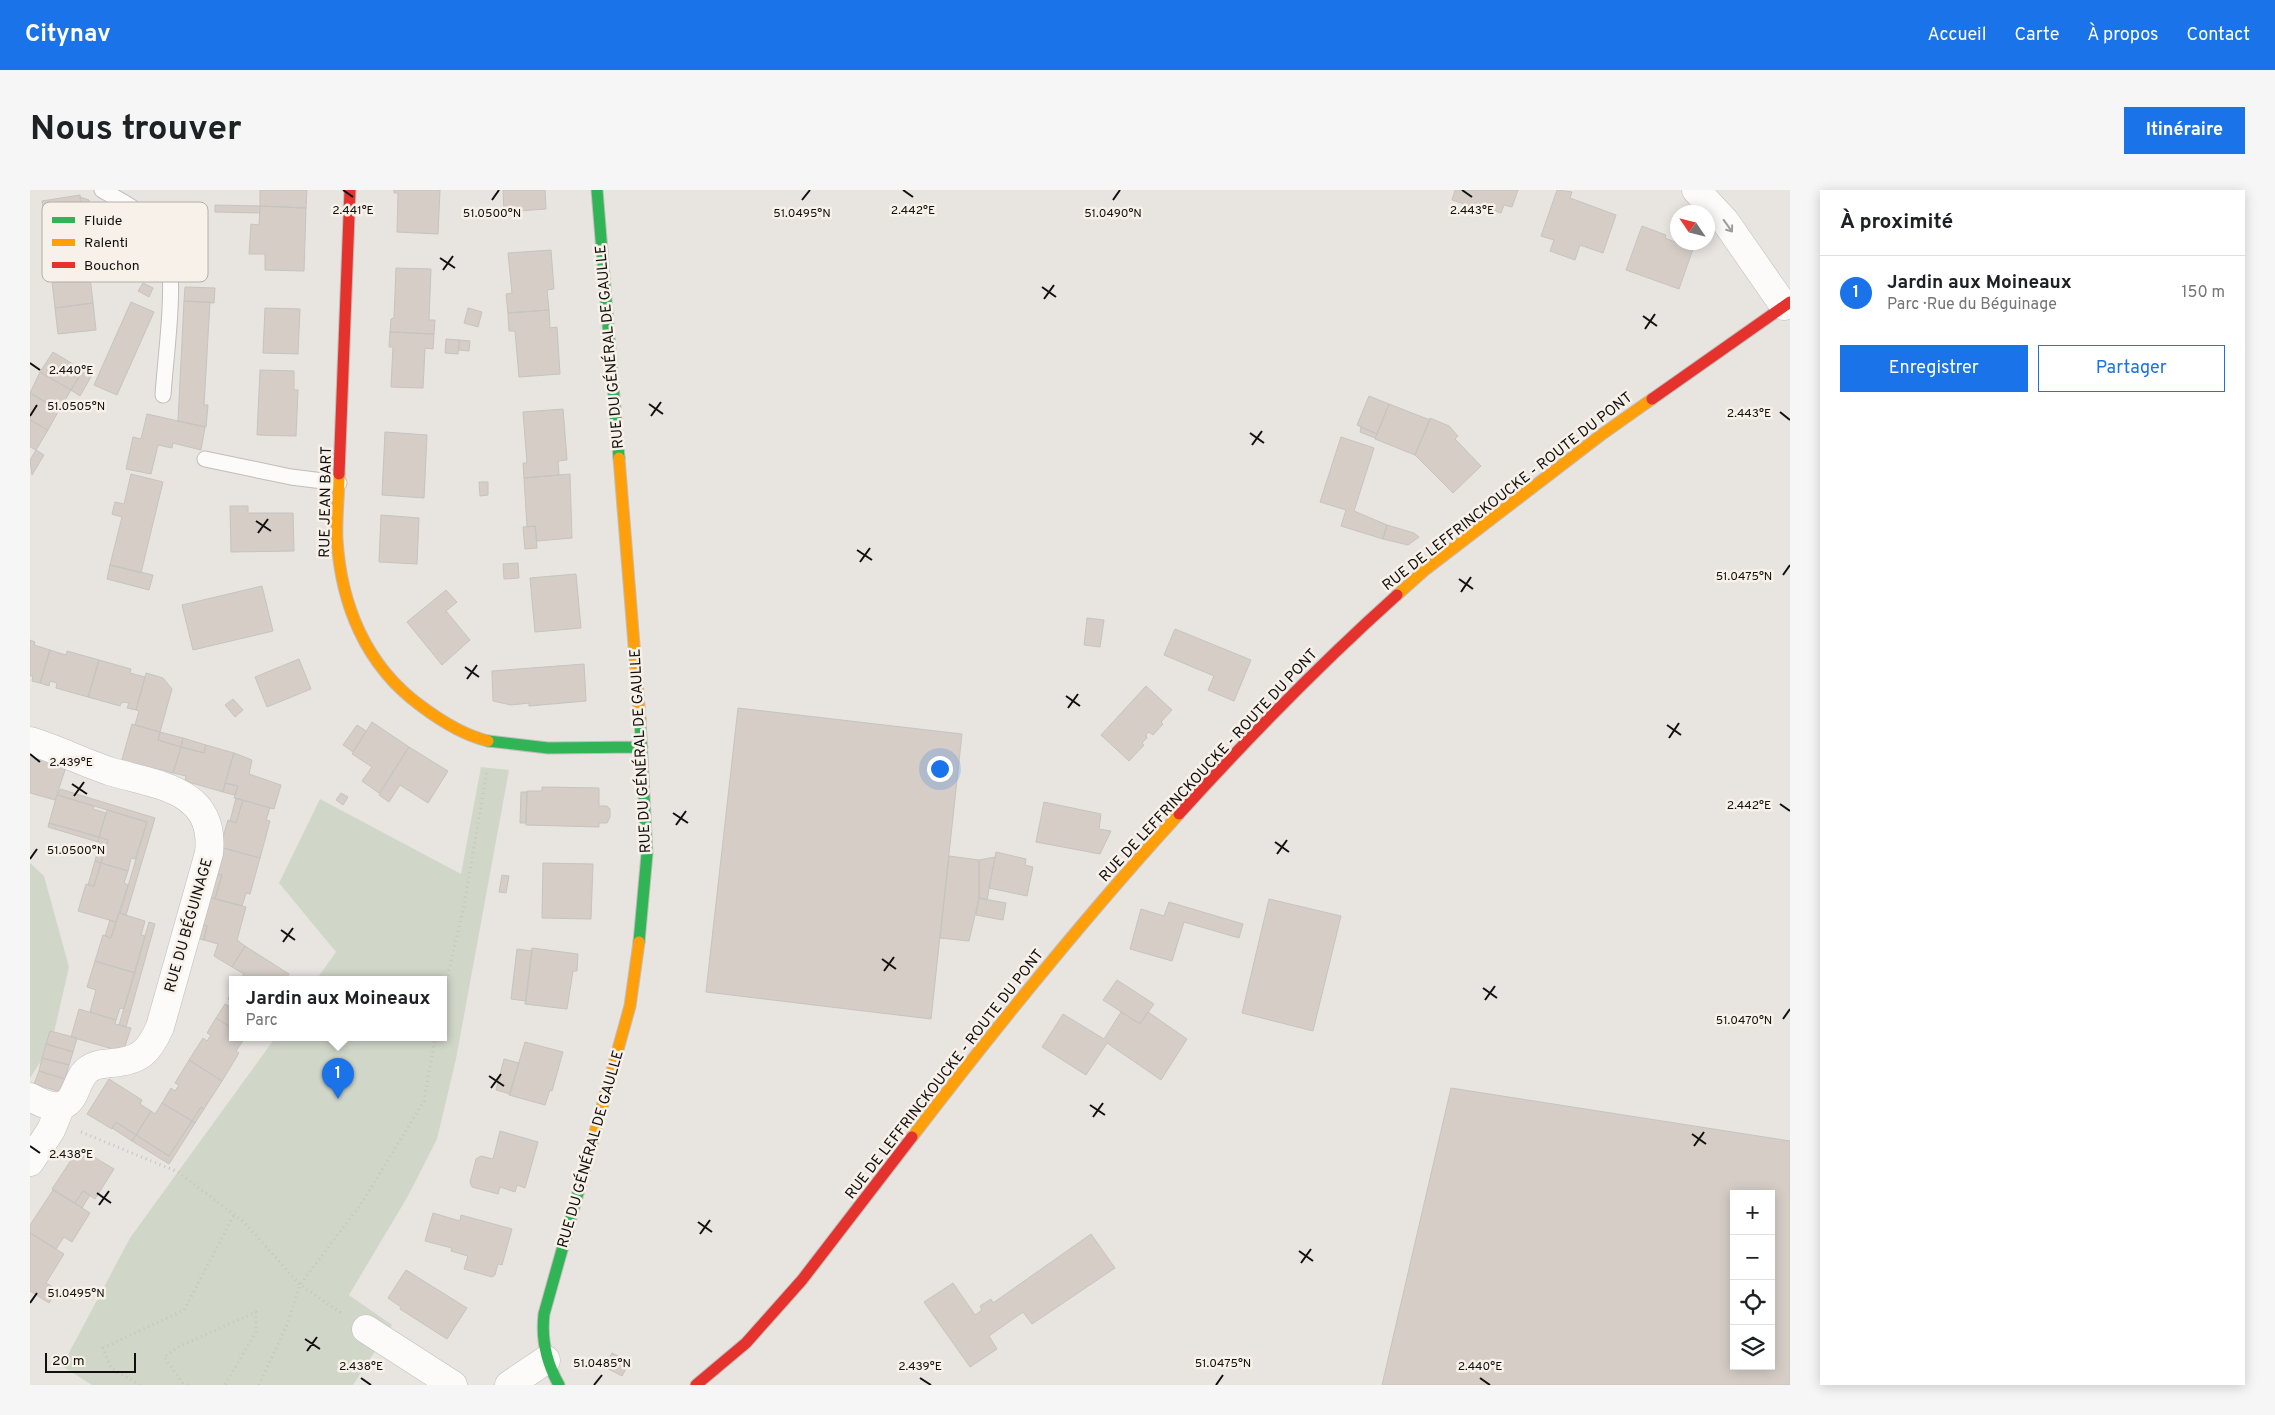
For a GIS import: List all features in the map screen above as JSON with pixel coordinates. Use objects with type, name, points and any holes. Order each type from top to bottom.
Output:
[{"type":"street","name":"RUE JEAN BART","points":[[350,190],[337,537],[340,573],[355,627],[384,674],[426,711],[458,730],[492,742],[585,749],[642,747]]},
{"type":"street","name":"RUE DU GÉNÉRAL DE GAULLE","points":[[559,1385],[546,1360],[542,1338],[544,1314],[625,1028],[633,989],[646,854],[642,747],[596,190]]},
{"type":"street","points":[[1696,190],[1725,221],[1787,304]]},
{"type":"street","name":"RUE DE LEFFRINCKOUCKE - ROUTE DU PONT","points":[[696,1385],[750,1338],[802,1280],[993,1032],[1118,882],[1240,749],[1350,638],[1425,570],[1601,435],[1787,304]]},
{"type":"street","name":"RUE DU BÉGUINAGE","points":[[30,740],[52,747],[104,769],[180,792],[196,804],[210,832],[209,853],[154,1040],[149,1049],[132,1060],[90,1068],[78,1082],[68,1103],[58,1113],[30,1162]]},
{"type":"street","points":[[30,1097],[53,1106],[58,1113]]},
{"type":"street","points":[[366,1329],[453,1385]]},
{"type":"street","points":[[509,1385],[546,1360]]},
{"type":"lane","points":[[102,190],[122,202]]},
{"type":"lane","points":[[164,394],[170,282]]},
{"type":"lane","points":[[205,459],[291,477],[339,484]]},
{"type":"path","points":[[447,978],[464,906],[492,742]]},
{"type":"path","points":[[259,1385],[287,1325],[300,1285],[361,1204],[424,1101],[434,1041]]},
{"type":"path","points":[[58,1113],[178,1172],[245,1224],[300,1285],[366,1329]]},
{"type":"path","points":[[140,1385],[111,1368],[104,1348],[184,1310],[234,1215]]},
{"type":"path","points":[[188,1385],[183,1384],[164,1357],[178,1347],[256,1312],[256,1332],[225,1385]]},
{"type":"shaded area","points":[[481,767],[509,770],[456,1059],[437,1139],[408,1196],[349,1295],[392,1325],[353,1385],[92,1385],[62,1366],[130,1238],[273,1041],[447,1041],[447,976],[319,976],[336,952],[279,883],[320,799],[461,874]]},
{"type":"shaded area","points":[[30,863],[44,876],[69,967],[51,1046],[30,1078]]},
{"type":"building","points":[[260,190],[307,190],[306,208],[260,206]]},
{"type":"building","points":[[394,190],[440,190],[438,234],[397,232],[398,193],[394,193]]},
{"type":"building","points":[[503,190],[545,190],[546,209],[504,212]]},
{"type":"building","points":[[1455,190],[1518,190],[1512,207],[1504,205],[1501,213],[1483,206],[1482,210],[1452,200]]},
{"type":"building","points":[[1557,190],[1572,192],[1570,198],[1616,215],[1603,253],[1580,245],[1575,260],[1550,251],[1554,240],[1541,236]]},
{"type":"building","points":[[80,195],[81,202],[42,202]]},
{"type":"building","points":[[80,197],[89,200],[89,202],[81,202]]},
{"type":"building","points":[[215,205],[260,206],[260,213],[215,212]]},
{"type":"building","points":[[260,206],[306,208],[304,271],[265,270],[265,254],[249,254],[251,224],[259,225]]},
{"type":"building","points":[[1642,226],[1666,235],[1665,238],[1670,240],[1670,250],[1693,250],[1679,289],[1626,270]]},
{"type":"building","points":[[551,250],[554,289],[547,290],[549,310],[508,313],[506,294],[512,293],[508,253]]},
{"type":"building","points":[[396,268],[431,269],[429,320],[435,320],[434,334],[390,332],[391,319],[394,318]]},
{"type":"building","points":[[52,282],[91,282],[93,303],[55,308]]},
{"type":"building","points":[[143,283],[153,288],[149,297],[138,291]]},
{"type":"building","points":[[185,287],[215,288],[214,303],[184,301]]},
{"type":"building","points":[[184,301],[210,302],[204,405],[208,405],[206,427],[178,421]]},
{"type":"building","points":[[131,302],[154,312],[117,395],[94,385]]},
{"type":"building","points":[[93,303],[96,330],[58,334],[55,308]]},
{"type":"building","points":[[265,308],[300,309],[298,354],[263,353]]},
{"type":"building","points":[[468,308],[482,312],[478,327],[464,323]]},
{"type":"building","points":[[549,310],[550,328],[557,327],[560,374],[519,377],[515,331],[509,331],[508,313]]},
{"type":"building","points":[[390,332],[434,334],[433,349],[425,348],[423,388],[391,387],[393,347],[389,347]]},
{"type":"building","points":[[446,339],[459,340],[458,354],[445,353]]},
{"type":"building","points":[[459,340],[470,341],[469,351],[459,350]]},
{"type":"building","points":[[53,352],[83,370],[71,390],[40,372]]},
{"type":"building","points":[[83,370],[92,375],[80,396],[71,390]]},
{"type":"building","points":[[260,370],[294,371],[294,390],[298,390],[296,436],[257,435]]},
{"type":"building","points":[[40,372],[71,390],[59,410],[30,393]]},
{"type":"building","points":[[30,393],[59,410],[48,430],[30,420]]},
{"type":"building","points":[[1369,396],[1389,404],[1377,434],[1357,425]]},
{"type":"building","points":[[1389,404],[1430,420],[1415,455],[1375,439]]},
{"type":"building","points":[[563,409],[567,460],[558,461],[559,475],[524,478],[523,463],[527,463],[523,412]]},
{"type":"building","points":[[147,414],[205,427],[201,450],[173,443],[172,448],[158,445],[151,474],[126,469],[133,437],[141,439]]},
{"type":"building","points":[[1430,418],[1449,426],[1458,436],[1455,439],[1481,466],[1453,493],[1415,455]]},
{"type":"building","points":[[30,420],[48,430],[36,450],[30,447]]},
{"type":"building","points":[[1361,427],[1377,434],[1375,438],[1360,432]]},
{"type":"building","points":[[385,432],[427,435],[424,498],[382,495]]},
{"type":"building","points":[[1341,437],[1374,448],[1354,511],[1387,525],[1383,539],[1341,526],[1346,510],[1320,502]]},
{"type":"building","points":[[36,450],[44,455],[32,475],[30,460]]},
{"type":"building","points":[[131,474],[163,482],[141,573],[110,565],[122,517],[112,514],[115,502],[124,504]]},
{"type":"building","points":[[570,474],[572,538],[537,541],[535,526],[527,527],[524,478]]},
{"type":"building","points":[[479,482],[488,482],[488,495],[480,496]]},
{"type":"building","points":[[230,506],[248,506],[248,513],[293,513],[294,551],[231,552]]},
{"type":"building","points":[[381,515],[419,518],[417,564],[379,562]]},
{"type":"building","points":[[1387,525],[1414,533],[1419,537],[1408,545],[1383,539]]},
{"type":"building","points":[[535,526],[537,548],[525,549],[523,527]]},
{"type":"building","points":[[518,563],[519,578],[504,579],[503,564]]},
{"type":"building","points":[[110,565],[153,575],[149,590],[107,579]]},
{"type":"building","points":[[576,574],[581,628],[535,632],[530,578]]},
{"type":"building","points":[[262,586],[273,631],[193,650],[182,605]]},
{"type":"building","points":[[446,590],[457,602],[446,611],[470,640],[442,665],[407,622]]},
{"type":"building","points":[[1087,618],[1104,620],[1100,647],[1084,645]]},
{"type":"building","points":[[1175,629],[1251,660],[1234,701],[1208,690],[1214,676],[1164,655]]},
{"type":"building","points":[[30,640],[35,642],[34,645],[50,650],[40,683],[32,681],[33,676],[30,676]]},
{"type":"building","points":[[50,650],[66,655],[67,651],[99,660],[88,697],[56,688],[57,683],[50,681],[49,686],[40,683]]},
{"type":"building","points":[[299,659],[311,689],[267,707],[255,677]]},
{"type":"building","points":[[99,660],[131,669],[130,673],[145,677],[136,710],[127,708],[129,703],[122,702],[120,706],[88,697]]},
{"type":"building","points":[[584,664],[586,701],[529,706],[529,703],[511,705],[493,701],[492,671]]},
{"type":"building","points":[[146,673],[163,678],[172,689],[160,732],[135,725],[139,711],[136,710]]},
{"type":"building","points":[[1146,686],[1172,710],[1153,735],[1149,732],[1146,735],[1147,738],[1142,743],[1144,745],[1129,761],[1101,735]]},
{"type":"building","points":[[233,699],[243,710],[235,717],[225,705]]},
{"type":"building","points":[[738,708],[962,734],[931,1019],[706,992]]},
{"type":"building","points":[[372,722],[409,747],[379,793],[362,781],[372,767],[352,754]]},
{"type":"building","points":[[132,724],[160,732],[158,740],[181,747],[173,773],[160,769],[159,774],[121,763]]},
{"type":"building","points":[[357,725],[366,731],[353,752],[343,745]]},
{"type":"building","points":[[160,732],[183,738],[181,747],[158,740]]},
{"type":"building","points":[[183,738],[206,745],[204,753],[181,747]]},
{"type":"building","points":[[206,745],[234,753],[223,792],[185,781],[186,776],[173,773],[181,747],[204,753]]},
{"type":"building","points":[[409,747],[448,771],[428,803],[400,785],[389,802],[379,795]]},
{"type":"building","points":[[30,752],[35,754],[34,758],[39,760],[41,756],[67,764],[55,800],[30,793]]},
{"type":"building","points":[[234,753],[252,760],[249,774],[281,785],[274,809],[234,798],[238,786],[225,783]]},
{"type":"building","points":[[225,783],[238,786],[235,795],[223,792]]},
{"type":"building","points":[[542,787],[599,788],[599,806],[607,806],[610,809],[610,817],[607,823],[599,823],[599,827],[526,825],[527,791],[542,791]]},
{"type":"building","points":[[60,789],[155,818],[126,915],[120,913],[147,822],[58,795]]},
{"type":"building","points":[[521,792],[527,792],[526,823],[520,823]]},
{"type":"building","points":[[341,793],[348,797],[343,805],[336,800]]},
{"type":"building","points":[[57,795],[94,806],[93,809],[106,813],[99,837],[49,823]]},
{"type":"building","points":[[236,798],[243,800],[236,823],[230,821]]},
{"type":"building","points":[[243,800],[270,808],[266,820],[270,821],[260,858],[220,847],[228,820],[236,823]]},
{"type":"building","points":[[1044,802],[1101,814],[1099,829],[1111,831],[1100,854],[1036,842]]},
{"type":"building","points":[[107,810],[147,822],[135,859],[131,858],[128,871],[101,863],[108,840],[99,837]]},
{"type":"building","points":[[49,823],[99,837],[98,842],[48,827]]},
{"type":"building","points":[[99,837],[108,840],[101,863],[95,861],[100,842],[98,842]]},
{"type":"building","points":[[220,847],[260,858],[250,894],[246,893],[242,906],[215,899],[222,875],[213,873]]},
{"type":"building","points":[[996,852],[1026,859],[1025,865],[1033,867],[1027,896],[989,888]]},
{"type":"building","points":[[949,856],[979,860],[979,898],[969,941],[940,938]]},
{"type":"building","points":[[995,857],[987,900],[979,898],[979,860]]},
{"type":"building","points":[[95,861],[101,863],[94,886],[88,885]]},
{"type":"building","points":[[101,863],[128,871],[124,883],[128,885],[116,922],[78,911],[86,884],[94,886]]},
{"type":"building","points":[[543,863],[593,864],[591,919],[542,918]]},
{"type":"building","points":[[215,874],[222,875],[215,899],[208,897]]},
{"type":"building","points":[[502,875],[509,876],[506,893],[499,892]]},
{"type":"building","points":[[206,896],[246,907],[237,940],[245,946],[232,967],[214,956],[218,944],[204,940],[207,926],[199,924]]},
{"type":"building","points":[[979,898],[1006,903],[1003,920],[976,915]]},
{"type":"building","points":[[1269,899],[1341,916],[1313,1031],[1242,1013]]},
{"type":"building","points":[[1169,902],[1243,924],[1239,938],[1184,922],[1172,961],[1130,949],[1141,909],[1164,916]]},
{"type":"building","points":[[119,913],[145,921],[141,935],[145,936],[135,973],[95,961],[103,935],[111,938]]},
{"type":"building","points":[[110,920],[116,922],[111,938],[105,936]]},
{"type":"building","points":[[149,922],[155,924],[126,1027],[119,1025]]},
{"type":"building","points":[[200,924],[207,926],[204,940],[196,938]]},
{"type":"building","points":[[245,946],[289,974],[288,976],[242,976],[244,974],[232,967]]},
{"type":"building","points":[[532,948],[578,954],[577,971],[573,971],[567,1009],[525,1004]]},
{"type":"building","points":[[517,949],[532,951],[526,1001],[511,999]]},
{"type":"building","points":[[95,961],[135,973],[124,1009],[120,1008],[116,1020],[90,1012],[96,990],[87,987]]},
{"type":"building","points":[[1117,980],[1154,1004],[1140,1024],[1103,1000]]},
{"type":"building","points":[[225,1004],[229,1006],[229,1026],[216,1018]]},
{"type":"building","points":[[79,1009],[116,1020],[115,1024],[131,1028],[123,1052],[71,1037]]},
{"type":"building","points":[[1121,1012],[1140,1024],[1148,1012],[1187,1039],[1161,1080],[1107,1043],[1086,1075],[1042,1047],[1063,1014],[1104,1039]]},
{"type":"building","points":[[216,1018],[229,1026],[229,1041],[243,1041],[236,1051],[239,1053],[222,1081],[189,1060],[203,1038],[207,1041],[211,1035],[207,1033]]},
{"type":"building","points":[[50,1031],[77,1038],[73,1052],[46,1044]]},
{"type":"building","points":[[525,1042],[563,1052],[552,1091],[550,1090],[545,1105],[509,1095]]},
{"type":"building","points":[[46,1044],[73,1052],[69,1065],[42,1058]]},
{"type":"building","points":[[42,1058],[69,1065],[65,1079],[39,1071]]},
{"type":"building","points":[[504,1059],[519,1063],[510,1094],[496,1090]]},
{"type":"building","points":[[189,1060],[222,1081],[204,1109],[201,1107],[192,1121],[162,1103],[171,1088],[175,1091],[179,1085],[175,1083]]},
{"type":"building","points":[[39,1071],[65,1079],[61,1092],[34,1084]]},
{"type":"building","points":[[109,1079],[142,1100],[140,1104],[151,1111],[136,1135],[116,1122],[112,1129],[87,1114]]},
{"type":"building","points":[[1451,1088],[1790,1141],[1790,1385],[1382,1385]]},
{"type":"building","points":[[162,1103],[192,1121],[169,1156],[136,1135],[151,1111],[155,1114]]},
{"type":"building","points":[[201,1107],[204,1109],[195,1123],[192,1121]]},
{"type":"building","points":[[192,1121],[195,1123],[169,1164],[132,1141],[136,1135],[169,1156]]},
{"type":"building","points":[[116,1122],[136,1135],[132,1141],[112,1128]]},
{"type":"building","points":[[500,1131],[538,1142],[525,1188],[517,1185],[515,1192],[500,1187],[498,1194],[472,1187],[470,1182],[476,1159],[481,1156],[493,1159]]},
{"type":"building","points":[[79,1148],[114,1169],[95,1199],[83,1191],[75,1203],[52,1189]]},
{"type":"building","points":[[53,1190],[90,1213],[72,1242],[64,1237],[56,1249],[30,1233],[30,1225]]},
{"type":"building","points":[[83,1191],[90,1195],[82,1208],[75,1203]]},
{"type":"building","points":[[433,1213],[460,1221],[461,1215],[512,1229],[502,1265],[498,1264],[495,1275],[492,1277],[464,1269],[468,1256],[451,1251],[452,1248],[425,1241]]},
{"type":"building","points":[[30,1233],[64,1254],[46,1283],[58,1290],[49,1303],[30,1291]]},
{"type":"building","points":[[1091,1234],[1115,1268],[1032,1324],[1023,1312],[989,1336],[997,1349],[970,1367],[924,1302],[953,1283],[975,1315],[982,1310],[980,1306],[991,1299],[993,1303]]},
{"type":"building","points":[[406,1270],[467,1308],[447,1339],[400,1309],[401,1307],[388,1298]]},
{"type":"building","points":[[612,1353],[630,1362],[622,1376],[605,1367]]},
{"type":"traffic: fast","points":[[597,190],[619,458]]},
{"type":"traffic: fast","points":[[639,942],[647,854],[640,719]]},
{"type":"traffic: fast","points":[[488,741],[548,748],[642,747]]},
{"type":"traffic: fast","points":[[559,1385],[551,1368],[544,1342],[544,1314],[587,1161]]},
{"type":"traffic: slow","points":[[1397,595],[1425,570],[1601,435],[1652,399]]},
{"type":"traffic: slow","points":[[619,458],[640,719]]},
{"type":"traffic: slow","points":[[339,474],[337,539],[344,587],[351,610],[371,653],[385,672],[421,706],[453,727],[488,741]]},
{"type":"traffic: slow","points":[[912,1137],[1042,972],[1179,814]]},
{"type":"traffic: slow","points":[[587,1161],[630,1006],[639,942]]},
{"type":"traffic: jam","points":[[339,474],[350,190]]},
{"type":"traffic: jam","points":[[1652,399],[1790,302]]},
{"type":"traffic: jam","points":[[1179,814],[1285,702],[1397,595]]},
{"type":"traffic: jam","points":[[696,1385],[746,1343],[802,1280],[912,1137]]},
{"type":"place","name":"Jardin aux Moineaux","points":[[338,1099]]}]
